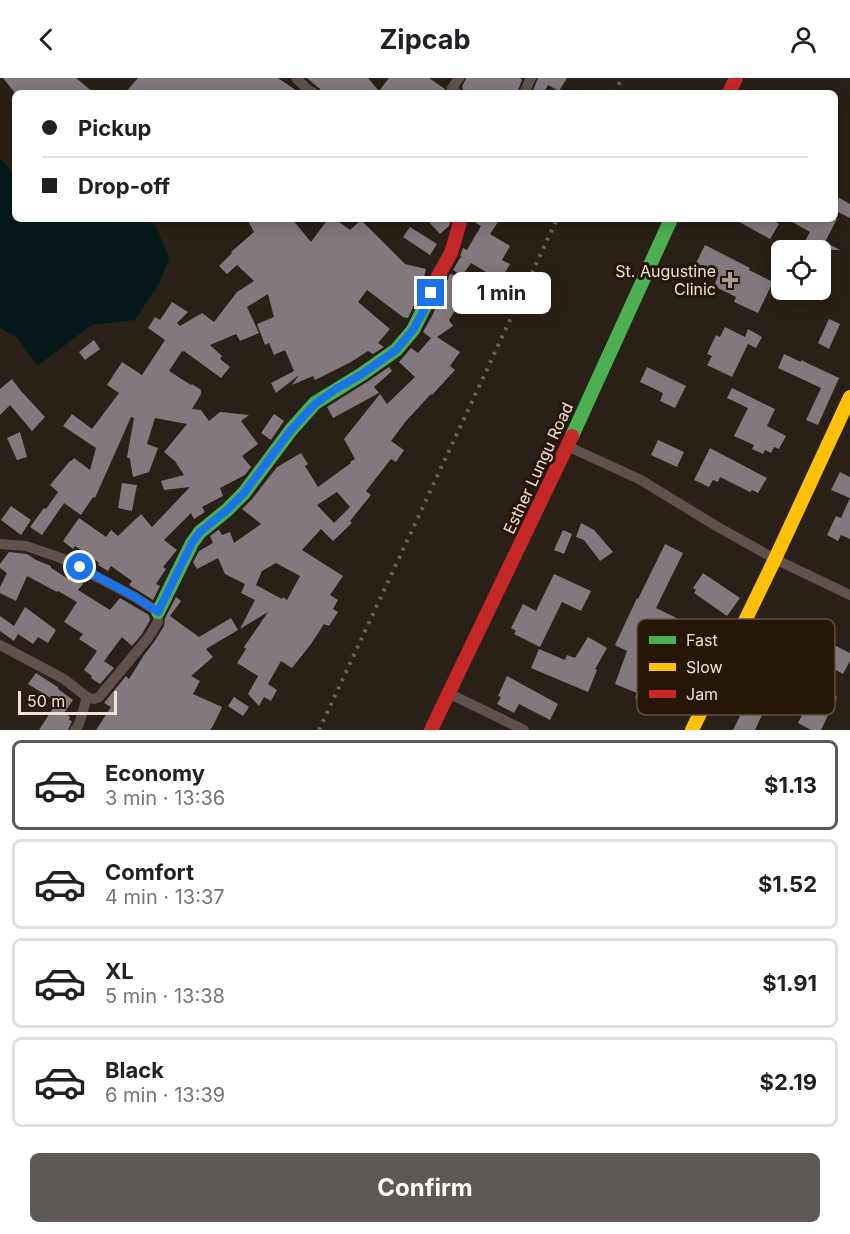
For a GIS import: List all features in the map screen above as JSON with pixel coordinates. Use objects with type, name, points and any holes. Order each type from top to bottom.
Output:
[{"type":"street","points":[[296,78],[309,90]]},
{"type":"street","points":[[454,90],[452,88],[459,78]]},
{"type":"street","points":[[0,645],[64,679],[87,697],[94,699],[99,697],[148,638],[158,622],[158,612],[192,543],[200,532],[244,493],[291,430],[315,404],[396,350],[413,330],[451,253],[460,222]]},
{"type":"street","name":"Esther Lungu Road","points":[[431,730],[567,446],[670,222]]},
{"type":"street","points":[[746,619],[849,403]]},
{"type":"street","points":[[567,446],[641,480],[775,559],[850,594]]},
{"type":"street","points":[[0,544],[26,546],[61,558],[135,597],[158,612]]},
{"type":"street","points":[[448,693],[524,730]]},
{"type":"street","points":[[75,730],[87,697]]},
{"type":"street","points":[[692,730],[699,715]]},
{"type":"shaded area","points":[[0,158],[12,172],[12,222],[150,222],[156,226],[169,258],[160,282],[135,320],[92,325],[37,366],[17,337],[0,328]]},
{"type":"building","points":[[3,78],[76,78],[90,90],[13,90]]},
{"type":"building","points":[[138,78],[278,78],[296,90],[128,90]]},
{"type":"building","points":[[307,78],[368,78],[378,90],[320,90]]},
{"type":"building","points":[[389,78],[429,78],[445,89],[380,90]]},
{"type":"building","points":[[466,78],[520,78],[522,80],[518,90],[463,90]]},
{"type":"building","points":[[538,78],[567,78],[560,90],[548,85],[546,90],[533,90]]},
{"type":"building","points":[[838,197],[850,204],[850,218],[838,212]]},
{"type":"building","points":[[249,222],[294,222],[311,242],[326,222],[339,222],[350,230],[359,222],[363,222],[405,264],[426,269],[420,293],[408,318],[403,317],[367,290],[358,302],[390,329],[378,343],[384,347],[373,354],[368,351],[315,380],[313,376],[292,385],[299,375],[276,393],[271,383],[294,371],[285,350],[274,355],[269,343],[265,345],[257,324],[274,317],[268,294],[247,307],[259,333],[240,341],[236,334],[210,345],[222,356],[220,359],[230,367],[221,378],[182,351],[169,371],[201,390],[192,409],[201,410],[209,421],[220,412],[249,415],[241,421],[258,444],[242,456],[251,467],[245,475],[220,488],[223,496],[202,507],[205,512],[194,519],[191,513],[164,540],[177,550],[163,567],[166,569],[156,584],[160,586],[153,600],[129,585],[132,581],[111,566],[108,571],[98,565],[99,563],[89,555],[75,546],[73,549],[63,541],[79,518],[106,537],[111,530],[118,536],[141,514],[152,527],[190,487],[164,490],[161,481],[184,475],[175,461],[164,452],[187,424],[155,418],[147,444],[158,448],[149,472],[133,477],[130,459],[127,457],[134,418],[131,417],[95,498],[93,497],[81,515],[64,503],[42,535],[30,527],[58,492],[50,485],[70,461],[74,458],[90,470],[96,448],[63,426],[72,414],[92,429],[119,393],[107,385],[122,362],[142,375],[165,340],[148,328],[155,317],[160,320],[172,302],[188,312],[177,323],[180,326],[202,313],[214,322],[237,292],[254,281],[237,265],[227,274],[219,266],[254,232]]},
{"type":"building","points":[[429,222],[450,222],[440,234]]},
{"type":"building","points":[[475,222],[498,222],[490,234],[510,246],[502,260],[510,264],[503,276],[496,272],[493,276],[471,263],[462,276],[453,270],[462,257],[460,256],[463,248],[467,250],[481,226]]},
{"type":"building","points":[[739,222],[776,222],[779,224],[770,239]]},
{"type":"building","points":[[792,222],[835,222],[826,240],[806,240],[810,232]]},
{"type":"building","points":[[410,227],[437,244],[430,255],[403,237]]},
{"type":"building","name":"St. Augustine Clinic","points":[[705,245],[771,281],[771,286],[758,313],[734,302],[736,297],[714,286],[717,278],[711,275],[713,271],[696,263]]},
{"type":"building","points":[[450,274],[462,277],[460,279],[474,289],[465,303],[461,301],[449,320],[453,326],[437,337],[460,352],[450,366],[455,370],[406,421],[391,441],[404,450],[396,462],[391,459],[366,491],[371,495],[350,521],[352,523],[333,541],[321,529],[302,550],[343,576],[330,595],[338,600],[333,609],[338,612],[329,626],[324,624],[292,668],[281,661],[268,684],[277,690],[271,701],[264,697],[259,706],[248,694],[258,676],[237,663],[246,649],[244,647],[268,612],[240,629],[255,600],[241,593],[245,584],[225,574],[218,558],[197,569],[193,562],[199,551],[213,543],[210,536],[218,530],[222,535],[230,532],[234,543],[261,524],[242,509],[277,467],[301,453],[308,464],[305,466],[318,487],[355,459],[344,439],[380,394],[387,404],[415,377],[399,362],[411,348],[418,353],[431,338],[423,332]],"holes":[[[337,492],[350,507],[334,523],[317,505]],[[276,563],[300,576],[287,600],[256,585],[262,571]]]},
{"type":"building","points":[[829,319],[840,324],[829,349],[818,343]]},
{"type":"building","points":[[725,327],[745,337],[748,329],[762,337],[756,348],[748,344],[732,377],[707,365],[712,356],[707,354],[716,335],[720,337]]},
{"type":"building","points":[[94,340],[100,349],[85,360],[79,352]]},
{"type":"building","points":[[784,354],[839,378],[818,425],[806,420],[821,388],[778,368]]},
{"type":"building","points":[[389,367],[392,371],[374,387],[379,393],[333,418],[327,407]]},
{"type":"building","points":[[647,367],[686,386],[675,408],[660,401],[663,393],[640,382]]},
{"type":"building","points":[[12,379],[45,417],[32,431],[10,405],[0,415],[0,389]]},
{"type":"building","points":[[732,388],[775,409],[767,426],[786,436],[779,449],[774,447],[771,453],[765,450],[763,454],[752,449],[754,445],[734,436],[748,408],[727,398]]},
{"type":"building","points":[[274,414],[284,421],[271,440],[261,433]]},
{"type":"building","points":[[20,432],[27,457],[17,460],[7,438]]},
{"type":"building","points":[[658,440],[684,452],[677,467],[651,455]]},
{"type":"building","points":[[710,448],[767,478],[758,493],[752,490],[750,492],[720,477],[718,482],[713,480],[709,487],[694,480]]},
{"type":"building","points":[[840,472],[850,477],[850,498],[831,490]]},
{"type":"building","points":[[122,483],[137,485],[132,511],[118,508]]},
{"type":"building","points":[[850,498],[850,539],[841,535],[838,541],[827,535],[836,516],[841,518]]},
{"type":"building","points":[[11,506],[31,520],[21,535],[1,520]]},
{"type":"building","points":[[581,523],[594,530],[613,552],[600,561],[584,540],[576,537]]},
{"type":"building","points":[[563,530],[572,534],[564,554],[554,550]]},
{"type":"building","points":[[665,544],[683,553],[656,608],[679,619],[637,619],[637,693],[615,684],[627,651],[615,645]]},
{"type":"building","points":[[9,552],[27,554],[51,566],[67,578],[68,576],[83,584],[78,590],[110,610],[120,598],[149,615],[150,620],[132,646],[122,637],[104,661],[114,668],[100,684],[84,670],[97,651],[79,639],[83,634],[64,622],[77,602],[27,576],[16,601],[0,593],[0,587],[7,573],[0,568],[0,564]]},
{"type":"building","points":[[703,573],[740,598],[727,616],[694,593],[696,590],[693,588]]},
{"type":"building","points":[[554,574],[591,591],[581,611],[562,602],[540,647],[514,634],[516,631],[511,628],[523,604],[536,611]]},
{"type":"building","points":[[176,597],[181,601],[170,616],[199,637],[231,618],[238,630],[206,649],[213,657],[191,676],[200,681],[193,694],[222,707],[213,726],[210,730],[96,730],[111,707],[104,703],[126,676],[129,679],[164,626],[165,618]]},
{"type":"building","points":[[25,607],[56,630],[48,643],[38,637],[33,644],[18,634],[14,641],[0,631],[0,616],[14,626]]},
{"type":"building","points":[[588,637],[607,648],[595,669],[597,670],[588,692],[531,668],[539,649],[565,660],[567,655],[575,658]]},
{"type":"building","points":[[835,646],[850,653],[850,661],[843,674],[835,670]]},
{"type":"building","points":[[36,673],[73,700],[64,713],[72,721],[68,730],[39,730],[57,702],[28,684]]},
{"type":"building","points":[[507,676],[558,704],[550,720],[519,704],[514,713],[497,704]]},
{"type":"building","points":[[234,697],[249,707],[243,716],[228,706]]},
{"type":"building","points":[[740,715],[762,715],[755,730],[733,730]]},
{"type":"building","points":[[802,715],[828,715],[821,730],[811,730],[798,723]]},
{"type":"railway","points":[[616,90],[622,78]]},
{"type":"railway","points":[[319,730],[556,222]]},
{"type":"traffic: fast","points":[[572,436],[670,222]]},
{"type":"traffic: fast","points":[[158,612],[192,543],[200,532],[244,493],[291,430],[315,403],[396,350],[413,330],[429,298]]},
{"type":"traffic: slow","points":[[746,619],[850,397]]},
{"type":"traffic: slow","points":[[692,730],[699,715]]},
{"type":"traffic: jam","points":[[730,90],[736,78]]},
{"type":"traffic: jam","points":[[429,298],[451,253],[460,222]]},
{"type":"traffic: jam","points":[[431,730],[572,436]]},
{"type":"place","name":"St. Augustine Clinic","points":[[730,280]]},
{"type":"route","points":[[80,567],[158,612],[192,543],[200,532],[244,493],[291,430],[315,404],[396,350],[413,330],[431,293]]}]
